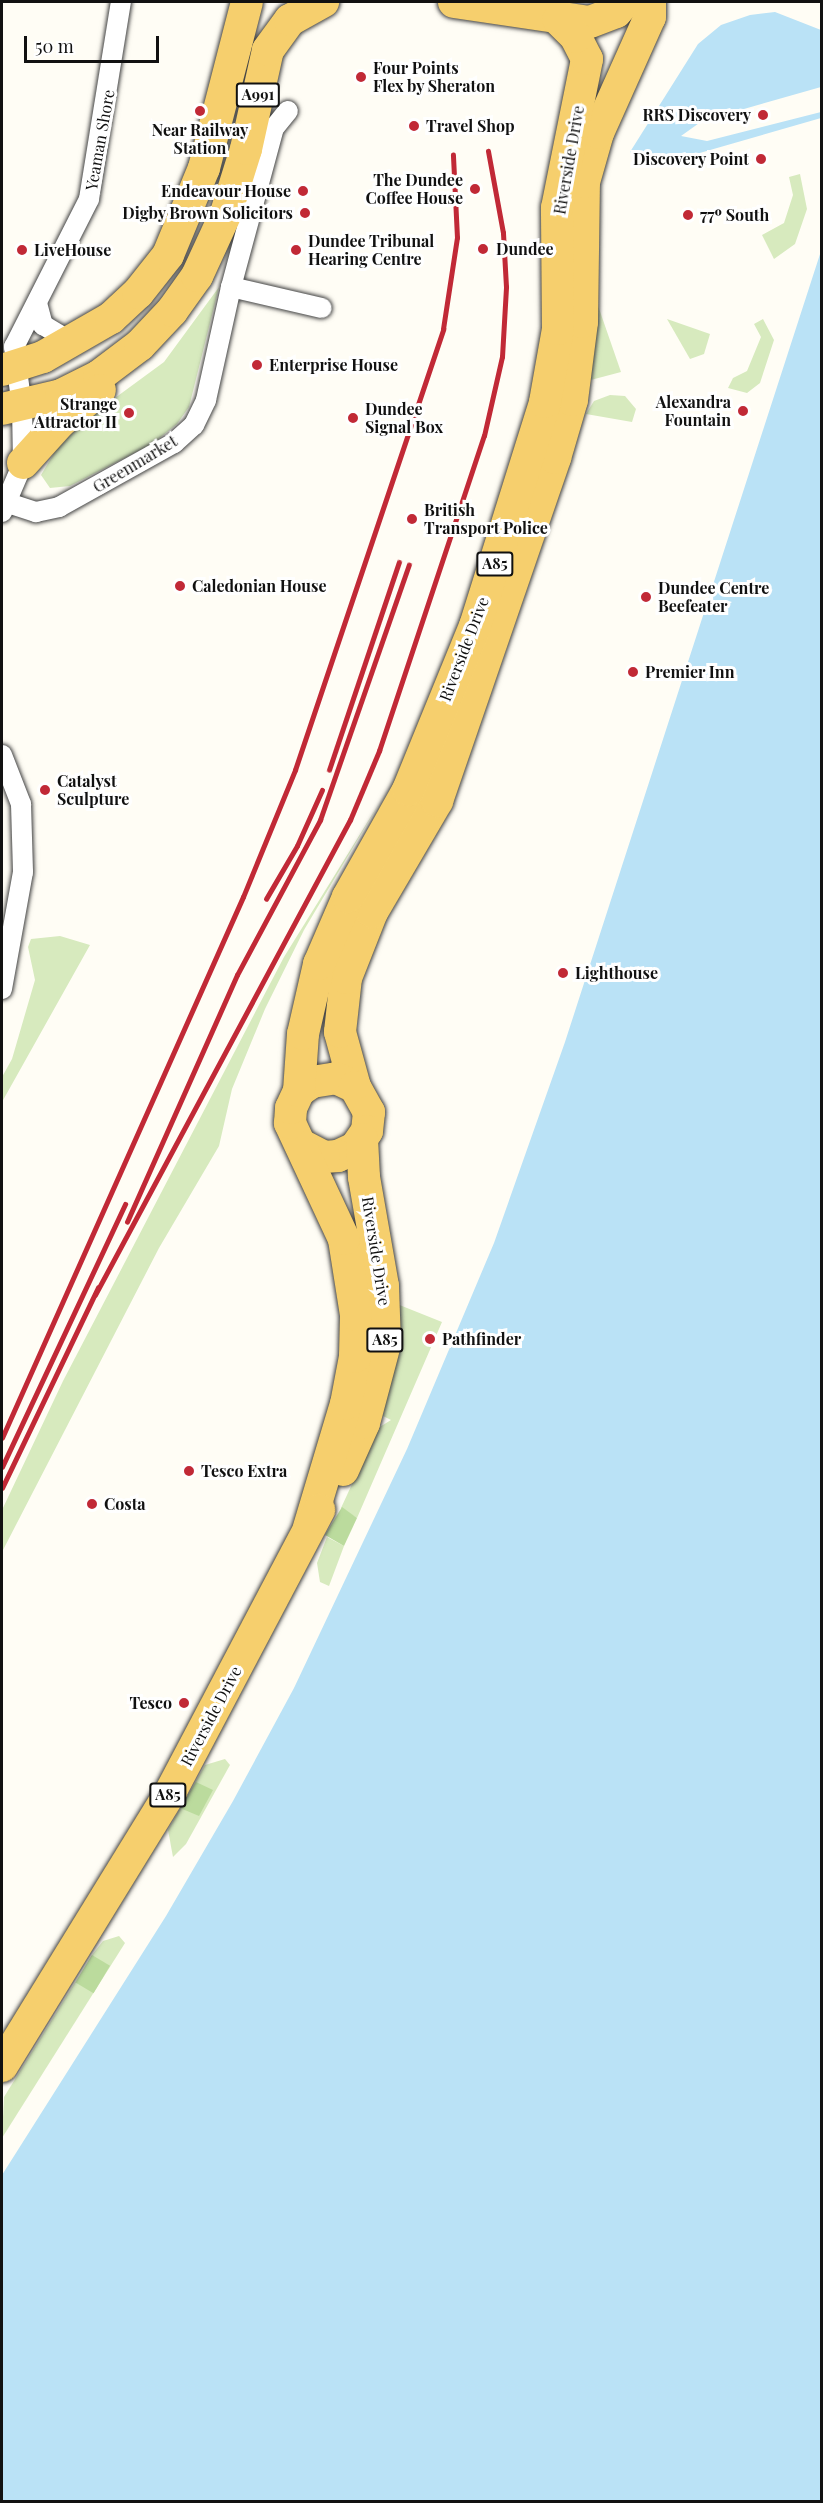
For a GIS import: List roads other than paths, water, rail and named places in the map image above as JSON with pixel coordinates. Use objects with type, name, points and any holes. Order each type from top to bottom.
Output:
[{"type":"main road","name":"A991","points":[[9,369],[73,343],[111,318],[138,293],[168,255],[193,199],[247,2]]},
{"type":"main road","name":"A991","points":[[12,408],[99,376],[140,345],[197,276],[226,213],[246,149],[268,50],[290,20],[323,2]]},
{"type":"main road","points":[[454,2],[590,22],[615,5],[633,36],[634,56]]},
{"type":"main road","name":"Riverside Drive","points":[[4,2059],[91,1926],[171,1791],[309,1527],[349,1459],[364,1424],[385,1344],[383,1286],[364,1177],[362,1139],[367,1131],[369,1112],[355,1087],[340,1032],[346,978],[372,912],[437,801],[555,458],[572,400],[582,322],[584,182],[598,133],[650,17],[650,2]]},
{"type":"main road","name":"Riverside Drive","points":[[309,1527],[346,1404],[354,1357],[356,1315],[344,1239],[290,1123],[291,1108],[299,1091],[303,1034],[319,964],[348,897],[408,790],[475,626],[545,402],[558,329],[558,208],[587,59],[576,37],[558,19]]},
{"type":"main road","points":[[9,369],[34,377],[55,375],[115,349],[140,345]]},
{"type":"main road","points":[[12,467],[60,422],[105,386],[140,345]]},
{"type":"main road","points":[[299,1091],[325,1078],[336,1078],[355,1087]]},
{"type":"main road","points":[[301,1145],[317,1155],[338,1156],[355,1148],[362,1139]]},
{"type":"street","name":"Yeaman Shore","points":[[9,369],[19,332],[37,303],[89,199],[121,2]]},
{"type":"street","name":"Greenmarket","points":[[9,369],[12,408],[12,467],[4,507],[36,512],[59,507],[174,443],[194,425],[206,400],[231,287],[274,128],[288,111]]},
{"type":"street","points":[[231,287],[322,308]]},
{"type":"street","points":[[37,303],[43,325],[73,343]]},
{"type":"street","points":[[2,755],[21,804],[23,872],[2,988]]},
{"type":"water","points":[[775,12],[821,30],[821,87],[702,121],[681,136],[707,141],[821,112],[821,118],[651,167],[630,152],[698,44],[721,25],[750,15]]},
{"type":"water","points":[[821,251],[821,2501],[2,2501],[2,2175],[166,1916],[233,1801],[294,1688],[407,1449],[494,1243],[565,1042]]},
{"type":"railway","points":[[95,1295],[350,820],[379,751],[484,436],[502,357],[506,287],[503,233],[488,151]]},
{"type":"railway","points":[[2,1438],[243,897],[295,770],[443,329],[457,238],[453,155]]},
{"type":"railway","points":[[329,770],[399,562]]},
{"type":"railway","points":[[127,1222],[237,975],[320,820],[409,565]]},
{"type":"railway","points":[[266,899],[297,846],[322,790]]},
{"type":"railway","points":[[2,1467],[125,1204]]},
{"type":"railway","points":[[2,1488],[98,1288]]},
{"type":"place","name":"Four Points Flex by Sheraton","points":[[361,77]]},
{"type":"place","name":"Near Railway Station","points":[[200,111]]},
{"type":"place","name":"RRS Discovery","points":[[763,115]]},
{"type":"place","name":"Travel Shop","points":[[414,126]]},
{"type":"place","name":"Discovery Point","points":[[761,159]]},
{"type":"place","name":"The Dundee Coffee House","points":[[475,189]]},
{"type":"place","name":"Endeavour House","points":[[303,191]]},
{"type":"place","name":"Digby Brown Solicitors","points":[[305,213]]},
{"type":"place","name":"77º South","points":[[688,215]]},
{"type":"place","name":"Dundee","points":[[483,249]]},
{"type":"place","name":"LiveHouse","points":[[22,250]]},
{"type":"place","name":"Dundee Tribunal Hearing Centre","points":[[296,250]]},
{"type":"place","name":"Enterprise House","points":[[257,365]]},
{"type":"place","name":"Alexandra Fountain","points":[[743,411]]},
{"type":"place","name":"Strange Attractor II","points":[[129,413]]},
{"type":"place","name":"Dundee Signal Box","points":[[353,418]]},
{"type":"place","name":"British Transport Police","points":[[412,519]]},
{"type":"place","name":"Caledonian House","points":[[180,586]]},
{"type":"place","name":"Dundee Centre Beefeater","points":[[646,597]]},
{"type":"place","name":"Premier Inn","points":[[633,672]]},
{"type":"place","name":"Catalyst Sculpture","points":[[45,790]]},
{"type":"place","name":"Lighthouse","points":[[563,973]]},
{"type":"place","name":"Pathfinder","points":[[430,1339]]},
{"type":"place","name":"Tesco Extra","points":[[189,1471]]},
{"type":"place","name":"Costa","points":[[92,1504]]},
{"type":"place","name":"Tesco","points":[[184,1703]]}]
